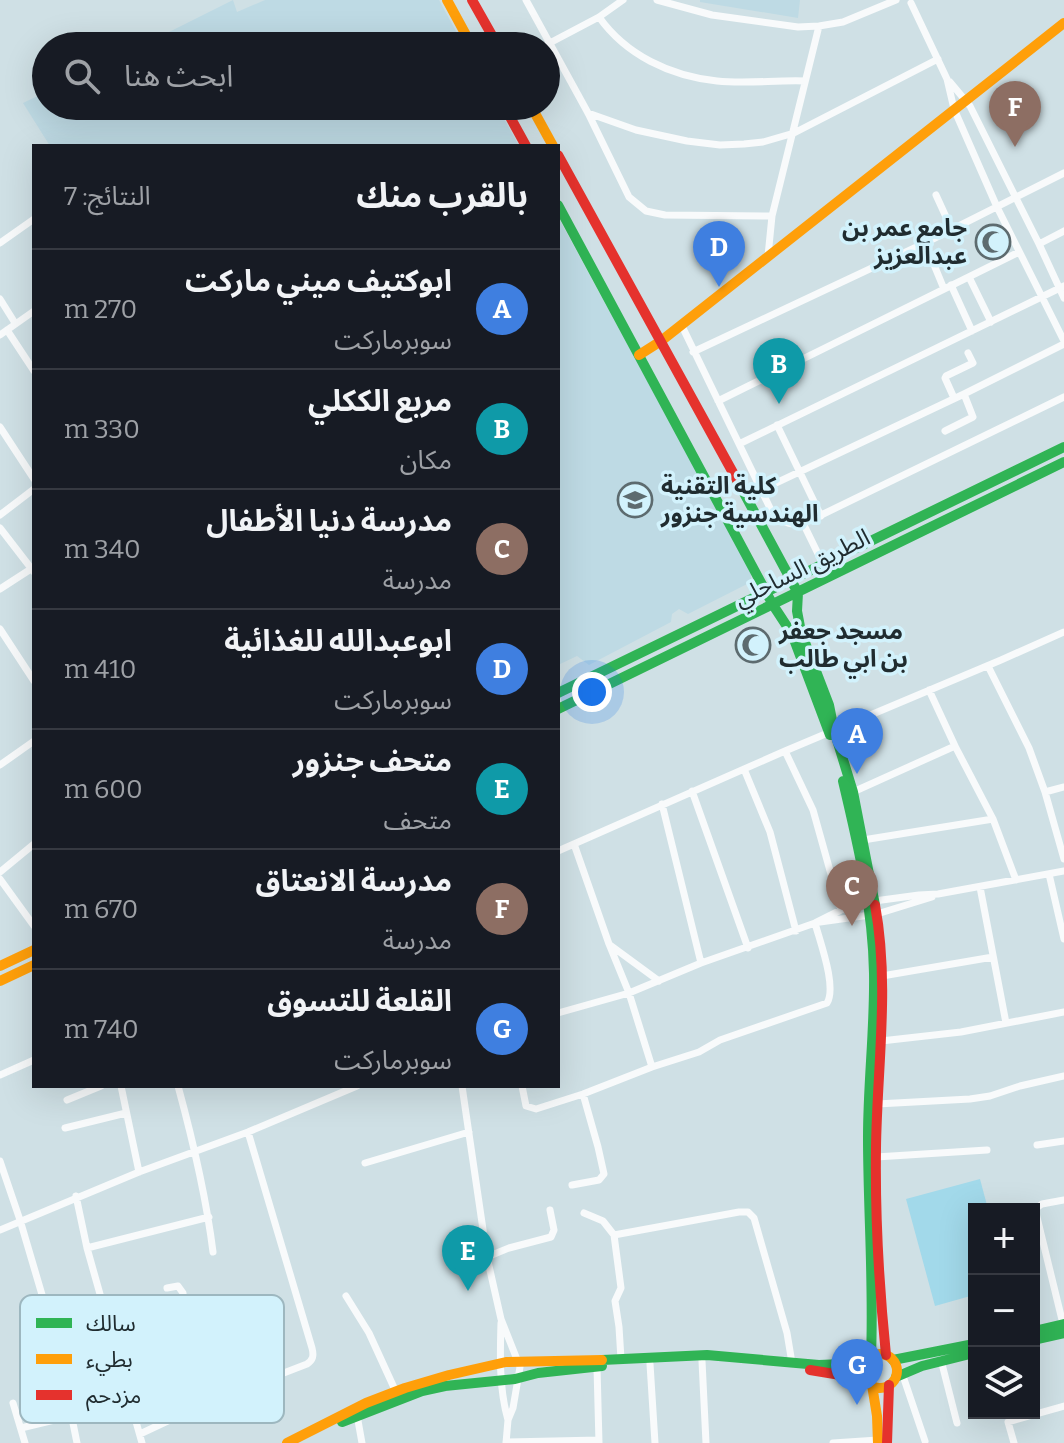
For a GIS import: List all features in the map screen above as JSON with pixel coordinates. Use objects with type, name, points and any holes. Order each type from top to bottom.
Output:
[{"type":"main road","points":[[447,0],[464,32]]},
{"type":"main road","points":[[472,0],[490,32]]},
{"type":"main road","points":[[639,355],[661,341],[1064,23]]},
{"type":"main road","points":[[512,120],[525,144]]},
{"type":"main road","points":[[539,120],[552,144]]},
{"type":"main road","points":[[560,159],[798,593],[801,632],[829,705],[831,731],[871,902]]},
{"type":"main road","points":[[560,209],[773,605],[792,634],[853,792],[863,840],[882,976],[876,1157],[880,1293],[890,1357],[897,1368],[881,1442]]},
{"type":"main road","name":"الطريق الساحلي","points":[[560,692],[1064,447]]},
{"type":"main road","name":"الطريق الساحلي","points":[[560,708],[1064,462]]},
{"type":"main road","points":[[873,914],[874,1031],[868,1139],[873,1318],[868,1359],[863,1371],[869,1382],[881,1442]]},
{"type":"main road","points":[[0,966],[32,951]]},
{"type":"main road","points":[[0,981],[32,966]]},
{"type":"main road","points":[[1040,1330],[1064,1327]]},
{"type":"main road","points":[[1040,1337],[1064,1327]]},
{"type":"main road","points":[[287,1443],[353,1409],[396,1392],[501,1363],[707,1355],[845,1365],[876,1354],[890,1357],[968,1345]]},
{"type":"main road","points":[[301,1443],[357,1415],[422,1391],[538,1373],[702,1361],[762,1365],[869,1382],[880,1388],[896,1378],[941,1360],[968,1354]]},
{"type":"street","points":[[526,0],[541,32]]},
{"type":"street","points":[[560,38],[623,0]]},
{"type":"street","points":[[657,0],[728,18],[798,27],[843,22],[896,0],[903,4],[913,2],[947,79],[954,109],[997,207],[1064,343],[761,490]]},
{"type":"street","points":[[599,17],[610,33],[632,51],[671,72],[716,81],[805,81]]},
{"type":"street","points":[[768,256],[772,216],[819,26]]},
{"type":"street","points":[[588,113],[636,130],[687,141],[720,145],[763,142],[794,133],[938,59]]},
{"type":"street","points":[[560,67],[588,113],[629,197],[646,211],[665,215],[772,216]]},
{"type":"street","points":[[947,79],[970,106],[1062,287],[1064,298]]},
{"type":"street","points":[[693,352],[952,230],[1064,173]]},
{"type":"street","points":[[936,195],[952,230]]},
{"type":"street","points":[[0,243],[32,220]]},
{"type":"street","points":[[1039,244],[1064,231]]},
{"type":"street","points":[[925,243],[972,331]]},
{"type":"street","points":[[718,401],[1019,252]]},
{"type":"street","points":[[969,277],[991,322]]},
{"type":"street","points":[[739,444],[1062,287]]},
{"type":"street","points":[[0,299],[15,323]]},
{"type":"street","points":[[32,312],[3,332],[32,368]]},
{"type":"street","points":[[681,324],[770,508],[783,522],[797,525],[1064,397]]},
{"type":"street","points":[[954,398],[945,378],[973,363],[968,353]]},
{"type":"street","points":[[945,431],[973,417],[964,394]]},
{"type":"street","points":[[777,425],[821,516]]},
{"type":"street","points":[[0,427],[32,476]]},
{"type":"street","points":[[0,515],[32,491]]},
{"type":"street","points":[[803,523],[823,564]]},
{"type":"street","points":[[0,528],[32,568]]},
{"type":"street","points":[[0,589],[32,570]]},
{"type":"street","points":[[0,629],[32,678]]},
{"type":"street","points":[[560,850],[1064,632]]},
{"type":"street","points":[[988,666],[1029,748],[1064,859]]},
{"type":"street","points":[[929,690],[993,819],[1016,880]]},
{"type":"street","points":[[0,765],[32,742]]},
{"type":"street","points":[[853,792],[955,746]]},
{"type":"street","points":[[785,751],[813,810],[841,910]]},
{"type":"street","points":[[744,769],[770,832],[796,931]]},
{"type":"street","points":[[1045,792],[1064,787]]},
{"type":"street","points":[[692,791],[748,948]]},
{"type":"street","points":[[662,804],[701,963]]},
{"type":"street","points":[[863,840],[993,819]]},
{"type":"street","points":[[574,844],[629,993],[652,1067]]},
{"type":"street","points":[[0,872],[32,846]]},
{"type":"street","points":[[560,1012],[629,993],[701,963],[796,931],[841,910],[871,902],[938,894],[1064,871]]},
{"type":"street","points":[[1049,874],[1064,939]]},
{"type":"street","points":[[0,879],[32,923]]},
{"type":"street","points":[[980,887],[1006,1023]]},
{"type":"street","points":[[816,923],[873,914],[938,894]]},
{"type":"street","points":[[522,1088],[524,1103],[536,1109],[827,1003],[831,996],[830,984],[816,923]]},
{"type":"street","points":[[609,944],[659,981]]},
{"type":"street","points":[[882,976],[993,957]]},
{"type":"street","points":[[881,1041],[961,1032],[1064,1012]]},
{"type":"street","points":[[0,1075],[32,1061]]},
{"type":"street","points":[[877,1104],[970,1099],[1064,1076]]},
{"type":"street","points":[[67,1100],[96,1088]]},
{"type":"street","points":[[121,1088],[139,1172]]},
{"type":"street","points":[[179,1088],[195,1150],[213,1252]]},
{"type":"street","points":[[0,1230],[76,1196],[248,1132],[352,1088]]},
{"type":"street","points":[[462,1088],[487,1257],[501,1319],[519,1361],[519,1378],[508,1420],[506,1443],[599,1442],[597,1367]]},
{"type":"street","points":[[572,1185],[599,1180],[604,1174],[583,1094]]},
{"type":"street","points":[[65,1128],[126,1113]]},
{"type":"street","points":[[248,1132],[313,1356],[307,1364],[284,1373]]},
{"type":"street","points":[[365,1163],[469,1132]]},
{"type":"street","points":[[1037,1145],[1064,1141]]},
{"type":"street","points":[[876,1157],[987,1150]]},
{"type":"street","points":[[0,1161],[42,1295]]},
{"type":"street","points":[[76,1196],[100,1295]]},
{"type":"street","points":[[1064,1200],[1042,1204],[1035,1209],[1064,1327]]},
{"type":"street","points":[[487,1257],[551,1237],[554,1225],[550,1210]]},
{"type":"street","points":[[614,1235],[748,1212],[754,1218],[787,1333],[792,1363]]},
{"type":"street","points":[[584,1213],[603,1221],[614,1235],[621,1288],[615,1301],[621,1359]]},
{"type":"street","points":[[87,1248],[209,1217]]},
{"type":"street","points":[[167,1288],[178,1286],[183,1295]]},
{"type":"street","points":[[346,1296],[369,1333],[396,1392]]},
{"type":"street","points":[[501,1319],[501,1380],[508,1420]]},
{"type":"street","points":[[941,1360],[957,1423]]},
{"type":"street","points":[[702,1361],[706,1443]]},
{"type":"street","points":[[650,1364],[655,1443]]},
{"type":"street","points":[[896,1378],[925,1441]]},
{"type":"street","points":[[13,1403],[25,1443]]},
{"type":"street","points":[[1014,1443],[1008,1422],[1064,1406]]},
{"type":"street","points":[[357,1415],[362,1443]]},
{"type":"street","points":[[21,1428],[42,1423]]},
{"type":"street","points":[[73,1423],[77,1443]]},
{"type":"street","points":[[137,1423],[142,1443]]},
{"type":"street","points":[[140,1434],[163,1423]]},
{"type":"street","points":[[833,1443],[881,1442]]},
{"type":"shaded area","points":[[233,0],[237,12],[265,0],[439,0],[456,32],[169,32]]},
{"type":"shaded area","points":[[700,0],[800,0],[798,18]]},
{"type":"shaded area","points":[[32,99],[32,117],[23,103]]},
{"type":"shaded area","points":[[34,120],[505,120],[518,144],[49,144]]},
{"type":"shaded area","name":"كلية التقنية الهندسية جنزور","points":[[560,221],[751,572],[751,582],[688,614],[679,609],[672,614],[671,622],[589,665],[577,656],[560,664]]},
{"type":"shaded area","points":[[980,1179],[986,1203],[968,1203],[968,1297],[935,1306],[906,1199]]},
{"type":"traffic: fast","points":[[560,209],[773,605],[792,634],[830,735]]},
{"type":"traffic: fast","points":[[560,692],[1064,447]]},
{"type":"traffic: fast","points":[[560,708],[1064,462]]},
{"type":"traffic: fast","points":[[737,480],[798,593],[801,632],[829,705],[853,792],[875,905]]},
{"type":"traffic: fast","points":[[843,781],[864,876],[873,949],[868,1137],[871,1356]]},
{"type":"traffic: fast","points":[[1040,1330],[1064,1324]]},
{"type":"traffic: fast","points":[[1040,1339],[1064,1333]]},
{"type":"traffic: fast","points":[[893,1360],[968,1345]]},
{"type":"traffic: fast","points":[[896,1377],[922,1366],[968,1354]]},
{"type":"traffic: fast","points":[[602,1360],[707,1355],[819,1365],[865,1363]]},
{"type":"traffic: fast","points":[[342,1422],[422,1391],[445,1386],[602,1366]]},
{"type":"traffic: slow","points":[[447,0],[464,32]]},
{"type":"traffic: slow","points":[[639,355],[661,341],[1064,23]]},
{"type":"traffic: slow","points":[[539,120],[552,144]]},
{"type":"traffic: slow","points":[[0,966],[32,951]]},
{"type":"traffic: slow","points":[[0,981],[32,966]]},
{"type":"traffic: slow","points":[[880,1354],[892,1359],[897,1371],[892,1383],[880,1388],[868,1383],[863,1371],[868,1359],[880,1354]]},
{"type":"traffic: slow","points":[[287,1443],[366,1403],[449,1375],[506,1362],[602,1360]]},
{"type":"traffic: slow","points":[[872,1385],[878,1443]]},
{"type":"traffic: jam","points":[[472,0],[490,32]]},
{"type":"traffic: jam","points":[[512,120],[525,144]]},
{"type":"traffic: jam","points":[[560,159],[737,480]]},
{"type":"traffic: jam","points":[[875,905],[882,965],[876,1200],[886,1355]]},
{"type":"traffic: jam","points":[[810,1370],[865,1379]]},
{"type":"traffic: jam","points":[[887,1443],[889,1385]]},
{"type":"place","name":"مدرسة الانعتاق","points":[[1015,147]]},
{"type":"place","name":"جامع عمر بن عبدالعزيز","points":[[993,242]]},
{"type":"place","name":"ابوعبدالله للغذائية","points":[[719,287]]},
{"type":"place","name":"مربع الككلي","points":[[779,404]]},
{"type":"place","name":"كلية التقنية الهندسية جنزور","points":[[635,500]]},
{"type":"place","name":"مسجد جعفر بن ابي طالب","points":[[753,645]]},
{"type":"place","name":"ابوكتيف ميني ماركت","points":[[857,774]]},
{"type":"place","name":"مدرسة دنيا الأطفال","points":[[852,926]]},
{"type":"place","name":"متحف جنزور","points":[[468,1291]]},
{"type":"place","name":"القلعة للتسوق","points":[[857,1405]]}]
